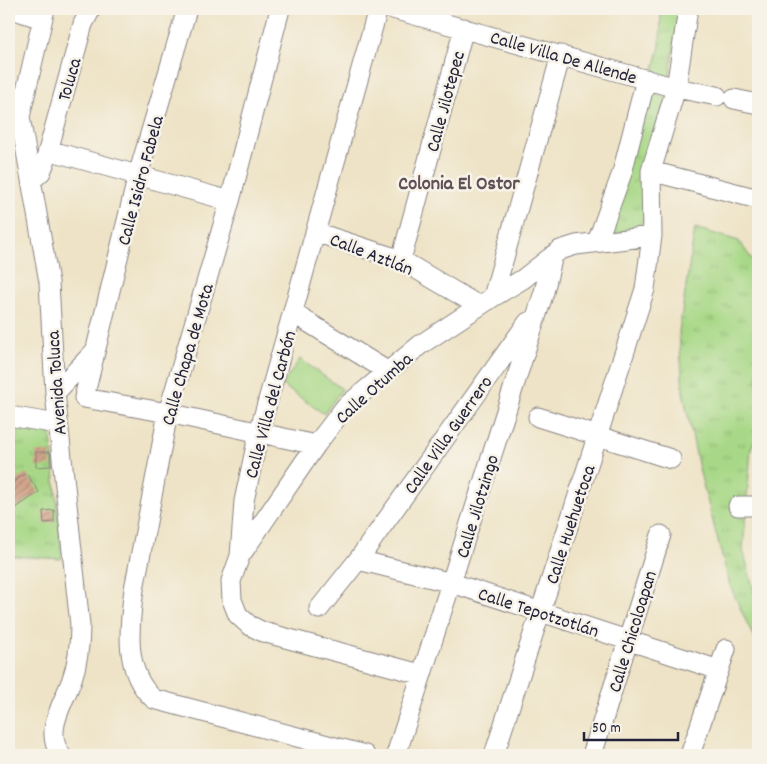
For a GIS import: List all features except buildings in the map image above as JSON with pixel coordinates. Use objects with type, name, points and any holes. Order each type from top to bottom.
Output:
[{"type":"street","points":[[12,9],[43,14]]},
{"type":"street","name":"Toluca","points":[[31,181],[41,172],[83,24],[91,9]]},
{"type":"street","name":"Calle Isidro Fabela","points":[[168,413],[84,398],[138,175],[187,9]]},
{"type":"street","name":"Calle Chapa de Mota","points":[[280,9],[230,201],[168,413],[134,590],[130,618],[132,660],[142,690],[154,699],[365,755]]},
{"type":"street","name":"Calle Villa del Carbón","points":[[378,9],[259,432],[244,500],[240,556],[232,581],[232,600],[238,615],[249,625],[263,632],[420,674]]},
{"type":"street","name":"Calle Villa De Allende","points":[[393,9],[676,88],[758,104]]},
{"type":"street","points":[[652,236],[651,171],[676,88],[688,9]]},
{"type":"street","name":"Avenida Toluca","points":[[43,14],[16,98],[49,282],[55,393],[80,626],[80,645],[73,678],[57,715],[53,732],[56,748],[61,755]]},
{"type":"street","name":"Calle Jilotepec","points":[[401,260],[464,28]]},
{"type":"street","points":[[486,301],[561,55]]},
{"type":"street","points":[[597,242],[622,173],[646,79]]},
{"type":"street","points":[[48,150],[230,201]]},
{"type":"street","points":[[651,171],[758,199]]},
{"type":"street","name":"Calle Aztlán","points":[[315,232],[401,260],[486,301]]},
{"type":"street","name":"Calle Otumba","points":[[240,556],[316,445],[345,407],[420,344],[523,279],[553,256],[568,248],[597,242],[652,236]]},
{"type":"street","name":"Calle Huehuetoca","points":[[494,755],[645,288],[652,236]]},
{"type":"street","name":"Calle Jilotzingo","points":[[396,755],[420,674],[452,583],[553,256]]},
{"type":"street","points":[[523,279],[535,279],[541,283],[540,300]]},
{"type":"street","name":"Calle Villa Guerrero","points":[[319,609],[358,560],[540,300]]},
{"type":"street","points":[[293,313],[387,371]]},
{"type":"street","points":[[55,393],[95,352]]},
{"type":"street","points":[[168,413],[316,445]]},
{"type":"street","points":[[9,416],[58,424]]},
{"type":"street","points":[[538,417],[671,459]]},
{"type":"street","points":[[738,506],[758,506]]},
{"type":"street","name":"Calle Chicoloapan","points":[[592,755],[661,535]]},
{"type":"street","name":"Calle Tepotzotlán","points":[[358,560],[452,583],[718,670]]},
{"type":"street","points":[[117,641],[134,590]]},
{"type":"street","points":[[690,755],[726,649]]},
{"type":"green space","points":[[661,9],[670,9],[678,15],[670,77],[653,72],[660,46]]},
{"type":"green space","points":[[648,91],[669,97],[644,219],[634,232],[604,235]]},
{"type":"green space","points":[[695,228],[739,241],[758,268],[758,434],[751,448],[743,550],[758,606],[758,647],[730,586],[700,473],[683,392],[679,332]]},
{"type":"green space","points":[[300,359],[342,389],[324,414],[282,385]]},
{"type":"green space","points":[[9,421],[50,424],[62,559],[9,556]]},
{"type":"district","name":"Colonia El Ostor","points":[[459,182]]}]
